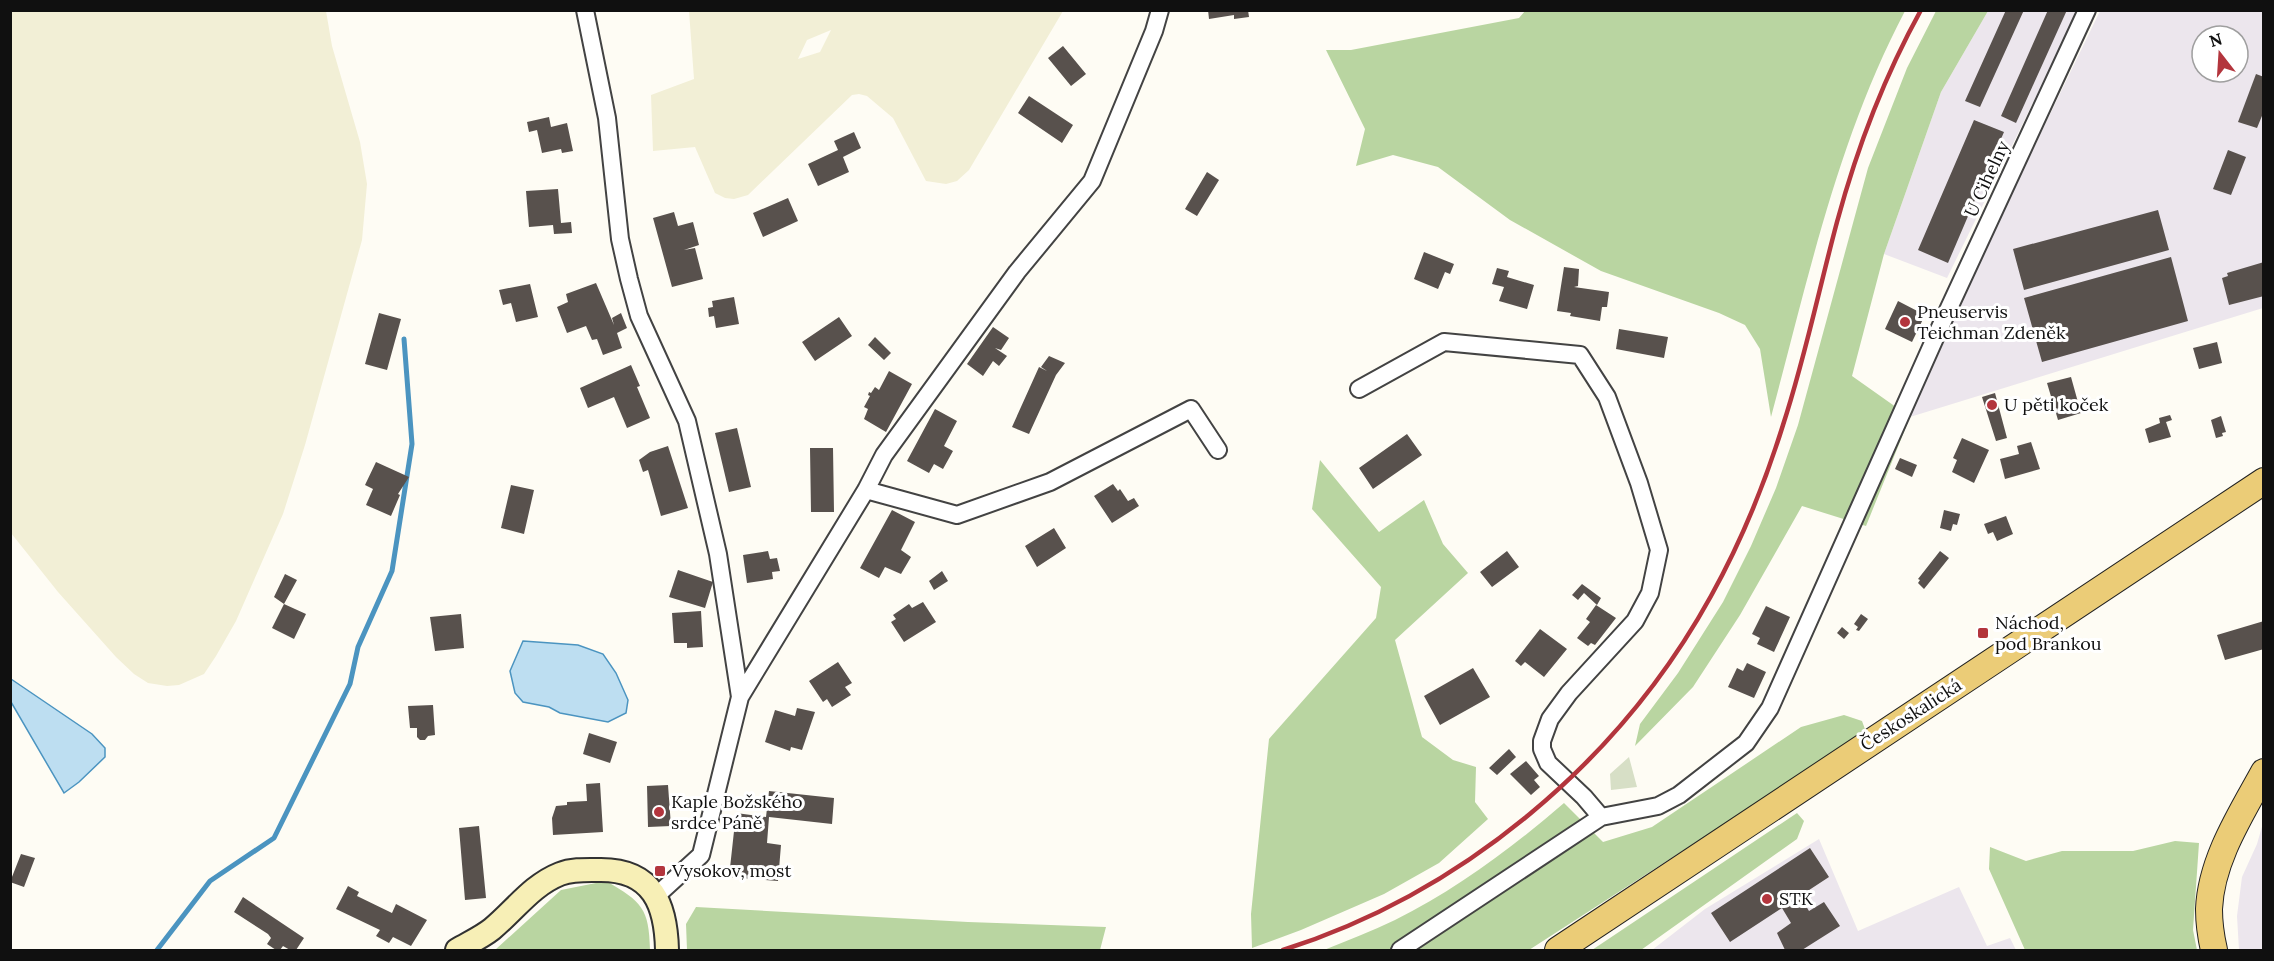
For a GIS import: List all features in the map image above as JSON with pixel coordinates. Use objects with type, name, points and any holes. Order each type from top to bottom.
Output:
[{"type":"main road","name":"Českoskalická","points":[[1558,951],[2264,481]]},
{"type":"main road","points":[[2214,951],[2209,908],[2212,887],[2224,849],[2264,772]]},
{"type":"street","points":[[585,10],[607,118],[620,239],[629,279],[639,316],[687,421],[718,554],[740,697]]},
{"type":"street","points":[[655,897],[700,855],[740,697],[866,490],[884,455],[1003,291],[1092,181],[1154,31],[1160,10]]},
{"type":"street","name":"U Cihelny","points":[[1601,817],[1658,806],[1679,795],[1746,743],[1770,708],[1923,364],[2087,10]]},
{"type":"street","points":[[1359,389],[1444,342],[1580,356],[1606,397],[1639,483],[1659,550],[1650,592],[1635,621],[1569,693],[1550,718],[1542,741],[1542,749],[1548,763],[1584,797],[1601,817],[1400,951]]},
{"type":"street","points":[[866,490],[957,515],[1050,482],[1191,410],[1218,450]]},
{"type":"street","points":[[457,951],[491,930],[534,889],[560,874],[578,870],[612,870],[639,880],[655,897],[666,926],[667,951]]},
{"type":"shaded area","points":[[10,11],[326,11],[332,46],[360,142],[367,184],[362,240],[305,445],[283,514],[236,621],[216,656],[204,674],[179,685],[148,683],[134,674],[58,592],[11,533]]},
{"type":"shaded area","points":[[689,11],[1063,11],[969,170],[957,181],[946,184],[926,181],[893,118],[867,96],[859,94],[852,95],[748,195],[734,199],[725,198],[715,193],[695,147],[653,151],[651,95],[694,79]],"holes":[[[831,30],[820,52],[798,59],[807,40]]]},
{"type":"shaded area","points":[[1988,11],[2078,11],[1947,278],[1884,254],[1941,92]]},
{"type":"shaded area","points":[[2100,11],[2263,11],[2263,308],[1910,417],[2002,213]]},
{"type":"shaded area","points":[[2263,823],[2263,950],[2239,950],[2237,916],[2242,877],[2257,844]]},
{"type":"shaded area","points":[[1819,839],[1858,931],[1959,887],[1987,946],[2010,938],[2016,950],[1652,950],[1705,909]]},
{"type":"green space","points":[[1525,11],[1905,11],[1861,109],[1843,159],[1812,261],[1771,417],[1760,349],[1745,325],[1719,313],[1601,271],[1510,220],[1438,167],[1393,155],[1356,166],[1365,129],[1326,50],[1351,50],[1519,18]]},
{"type":"green space","points":[[1936,11],[1988,11],[1941,92],[1884,254],[1852,376],[1910,417],[1866,526],[1802,506],[1740,615],[1693,687],[1635,746],[1640,724],[1678,673],[1723,602],[1776,488],[1798,425],[1868,168],[1907,68]]},
{"type":"green space","points":[[1320,460],[1379,532],[1424,500],[1443,544],[1468,573],[1395,640],[1422,737],[1453,760],[1476,767],[1475,802],[1488,819],[1439,863],[1384,894],[1301,930],[1252,948],[1251,914],[1269,739],[1376,618],[1381,587],[1312,509]]},
{"type":"green space","points":[[1844,715],[1862,721],[1866,732],[1529,950],[1324,950],[1395,920],[1440,895],[1525,836],[1564,803],[1603,842],[1652,827],[1801,727]]},
{"type":"green space","points":[[1629,757],[1637,787],[1611,790],[1610,774]]},
{"type":"green space","points":[[1797,813],[1804,821],[1797,839],[1641,950],[1592,950]]},
{"type":"green space","points":[[2175,841],[2199,843],[2193,930],[2197,950],[2025,950],[1989,869],[1990,847],[2026,861],[2062,851],[2133,851]]},
{"type":"green space","points":[[606,881],[628,895],[641,908],[648,924],[650,950],[495,950],[561,890]]},
{"type":"green space","points":[[696,907],[1106,927],[1100,950],[687,950],[686,924]]},
{"type":"water","points":[[523,641],[578,645],[603,654],[616,673],[628,700],[626,713],[608,722],[560,713],[549,707],[523,702],[515,693],[510,671]]},
{"type":"water","points":[[11,679],[92,734],[105,748],[105,757],[64,793],[11,702]]},
{"type":"building","points":[[1208,10],[1248,10],[1249,17],[1234,19],[1234,15],[1209,19]]},
{"type":"building","points":[[2006,10],[2024,10],[1980,107],[1965,101]]},
{"type":"building","points":[[2048,10],[2067,10],[2016,123],[2001,116]]},
{"type":"building","points":[[1063,46],[1086,74],[1071,86],[1048,58]]},
{"type":"building","points":[[2256,74],[2264,77],[2264,111],[2257,128],[2238,122]]},
{"type":"building","points":[[1029,96],[1073,125],[1062,143],[1018,113]]},
{"type":"building","points":[[549,117],[551,127],[567,123],[573,151],[562,153],[561,149],[542,153],[537,130],[529,132],[527,122]]},
{"type":"building","points":[[1974,120],[2004,132],[1948,263],[1918,250]]},
{"type":"building","points":[[854,132],[861,148],[843,157],[849,172],[818,186],[808,164],[838,150],[834,141]]},
{"type":"building","points":[[2228,150],[2246,157],[2231,195],[2213,189]]},
{"type":"building","points":[[1207,172],[1219,180],[1197,216],[1185,209]]},
{"type":"building","points":[[558,189],[561,223],[571,222],[572,233],[554,234],[553,225],[529,227],[526,191]]},
{"type":"building","points":[[788,198],[798,221],[763,237],[753,213]]},
{"type":"building","points":[[2158,210],[2169,250],[2024,290],[2013,249]]},
{"type":"building","points":[[674,212],[678,226],[693,222],[699,245],[684,250],[695,248],[703,279],[672,287],[653,218]]},
{"type":"building","points":[[1424,252],[1454,264],[1450,274],[1445,272],[1438,289],[1414,279]]},
{"type":"building","points":[[2171,257],[2188,321],[2042,362],[2024,298]]},
{"type":"building","points":[[2264,262],[2264,296],[2229,305],[2222,278],[2228,276],[2227,273]]},
{"type":"building","points":[[1564,267],[1579,269],[1578,286],[1574,287],[1609,292],[1607,307],[1602,307],[1600,321],[1570,316],[1571,313],[1557,311]]},
{"type":"building","points":[[1497,268],[1509,271],[1507,277],[1534,285],[1527,309],[1499,301],[1504,287],[1492,284]]},
{"type":"building","points":[[596,283],[614,325],[612,318],[621,313],[627,328],[617,333],[622,348],[603,355],[597,339],[592,340],[586,326],[567,333],[557,307],[568,302],[566,294]]},
{"type":"building","points":[[530,284],[538,317],[516,322],[511,303],[503,305],[499,290]]},
{"type":"building","points":[[734,297],[739,324],[716,328],[714,316],[709,317],[708,308],[713,307],[712,301]]},
{"type":"building","name":"Pneuservis Teichman Zdeněk","points":[[1898,301],[1925,315],[1912,342],[1885,329]]},
{"type":"building","points":[[379,313],[401,319],[387,370],[365,364]]},
{"type":"building","points":[[839,317],[852,336],[815,361],[802,342]]},
{"type":"building","points":[[993,327],[1009,338],[1001,350],[995,348],[1007,356],[999,366],[993,361],[983,376],[967,364]]},
{"type":"building","points":[[1619,329],[1668,337],[1664,358],[1616,349]]},
{"type":"building","points":[[875,337],[891,353],[884,360],[868,345]]},
{"type":"building","points":[[2217,342],[2222,363],[2199,369],[2193,348]]},
{"type":"building","points":[[1049,356],[1065,363],[1056,375],[1029,434],[1012,427],[1039,367],[1047,371],[1041,367]]},
{"type":"building","points":[[631,365],[650,418],[627,428],[614,397],[588,408],[580,388]]},
{"type":"building","points":[[889,371],[912,384],[886,432],[864,419],[868,409],[864,407],[870,396],[869,392],[871,393],[875,387],[879,390]]},
{"type":"building","points":[[2071,377],[2081,413],[2058,420],[2047,383]]},
{"type":"building","points":[[1995,393],[2007,438],[1996,441],[1982,397]]},
{"type":"building","points":[[935,409],[957,421],[944,446],[953,451],[943,469],[934,464],[929,473],[907,461]]},
{"type":"building","points":[[2170,415],[2172,420],[2166,422],[2171,437],[2149,443],[2145,429],[2160,423],[2159,418]]},
{"type":"building","points":[[2221,416],[2226,432],[2222,433],[2223,436],[2216,438],[2211,420]]},
{"type":"building","points":[[737,428],[751,487],[729,492],[715,433]]},
{"type":"building","points":[[1407,434],[1422,455],[1373,489],[1359,468]]},
{"type":"building","points":[[1962,438],[1989,450],[1974,483],[1952,472],[1957,460],[1953,458]]},
{"type":"building","points":[[2031,442],[2040,469],[2005,479],[2000,459],[2019,454],[2017,446]]},
{"type":"building","points":[[668,446],[688,508],[661,516],[648,470],[643,472],[639,460],[650,452]]},
{"type":"building","points":[[810,448],[833,448],[834,512],[811,512]]},
{"type":"building","points":[[1900,458],[1917,465],[1912,477],[1895,469]]},
{"type":"building","points":[[376,462],[409,477],[398,494],[400,495],[391,516],[366,505],[373,489],[365,485]]},
{"type":"building","points":[[1113,484],[1118,491],[1120,489],[1128,501],[1134,498],[1139,506],[1112,523],[1094,496]]},
{"type":"building","points":[[511,485],[534,490],[524,534],[501,528]]},
{"type":"building","points":[[892,510],[915,522],[901,550],[911,557],[901,574],[885,567],[879,578],[860,568]]},
{"type":"building","points":[[1944,510],[1960,514],[1957,525],[1953,524],[1951,531],[1940,528]]},
{"type":"building","points":[[2006,516],[2013,534],[1997,541],[1993,532],[1988,534],[1984,524]]},
{"type":"building","points":[[1054,528],[1066,548],[1037,567],[1025,546]]},
{"type":"building","points":[[768,551],[770,559],[777,558],[780,571],[772,572],[773,579],[747,583],[743,555]]},
{"type":"building","points":[[1507,551],[1519,567],[1492,587],[1480,572]]},
{"type":"building","points":[[1940,551],[1949,558],[1924,589],[1918,583],[1920,580],[1918,579]]},
{"type":"building","points":[[678,570],[713,582],[705,608],[669,597]]},
{"type":"building","points":[[942,571],[948,581],[934,590],[929,581]]},
{"type":"building","points":[[285,574],[297,580],[284,604],[274,597]]},
{"type":"building","points":[[1582,584],[1601,598],[1597,605],[1584,593],[1578,600],[1572,595]]},
{"type":"building","points":[[923,602],[936,622],[904,642],[891,622],[896,619],[893,615],[909,604],[912,608]]},
{"type":"building","points":[[284,604],[306,614],[294,639],[272,628]]},
{"type":"building","points":[[1596,605],[1616,618],[1595,645],[1591,643],[1588,646],[1577,638],[1590,622],[1586,619]]},
{"type":"building","points":[[1766,606],[1790,617],[1774,652],[1757,644],[1760,638],[1752,634]]},
{"type":"building","points":[[701,611],[703,647],[687,648],[687,643],[674,643],[672,613]]},
{"type":"building","points":[[461,614],[464,648],[435,651],[430,617]]},
{"type":"building","points":[[1861,614],[1868,619],[1859,631],[1856,630],[1858,627],[1854,624]]},
{"type":"building","points":[[2264,621],[2264,649],[2225,660],[2217,635]]},
{"type":"building","points":[[1842,627],[1849,633],[1844,639],[1837,633]]},
{"type":"building","points":[[1540,629],[1567,649],[1544,677],[1525,662],[1521,666],[1515,661]]},
{"type":"building","points":[[838,662],[852,683],[845,687],[851,695],[832,707],[827,699],[823,702],[809,681]]},
{"type":"building","points":[[1747,663],[1766,672],[1754,698],[1728,687],[1737,668],[1743,671]]},
{"type":"building","points":[[1473,668],[1490,697],[1440,725],[1424,696]]},
{"type":"building","points":[[433,705],[435,735],[420,740],[417,737],[417,728],[410,728],[408,706]]},
{"type":"building","points":[[797,708],[815,712],[802,750],[791,747],[790,751],[765,742],[775,710],[795,716]]},
{"type":"building","points":[[589,733],[617,742],[610,763],[583,754]]},
{"type":"building","points":[[1509,749],[1516,757],[1497,775],[1489,768]]},
{"type":"building","points":[[1526,761],[1539,776],[1534,780],[1540,787],[1531,795],[1510,774]]},
{"type":"building","points":[[600,783],[603,832],[553,835],[552,818],[556,806],[567,805],[567,802],[587,801],[586,784]]},
{"type":"building","name":"Kaple Božského srdce Páně","points":[[668,785],[671,826],[648,827],[647,786]]},
{"type":"building","points":[[769,791],[834,798],[832,824],[769,817],[767,843],[781,845],[778,881],[729,877],[736,813],[766,817]]},
{"type":"building","points":[[479,826],[486,898],[465,900],[459,828]]},
{"type":"building","name":"STK","points":[[1810,848],[1829,877],[1800,896],[1809,911],[1824,902],[1840,926],[1802,950],[1785,950],[1777,933],[1791,923],[1782,908],[1730,942],[1711,913]]},
{"type":"building","points":[[21,854],[35,858],[24,887],[10,882]]},
{"type":"building","points":[[348,886],[359,892],[357,896],[392,913],[396,904],[427,920],[411,946],[393,937],[389,943],[376,936],[380,930],[336,909]]},
{"type":"building","points":[[243,897],[304,938],[296,950],[283,946],[280,950],[276,950],[267,944],[271,938],[268,934],[234,912]]},
{"type":"waterway","points":[[157,950],[210,881],[274,838],[350,684],[358,647],[392,571],[412,444],[404,339]]},
{"type":"railway","points":[[1283,950],[1349,925],[1413,894],[1474,856],[1530,814],[1583,765],[1631,713],[1674,656],[1722,576],[1760,490],[1791,400],[1853,167],[1883,87],[1921,10]]},
{"type":"place","name":"Pneuservis Teichman Zdeněk","points":[[1905,322]]},
{"type":"place","name":"U pěti koček","points":[[1992,405]]},
{"type":"place","name":"Náchod, pod Brankou","points":[[1983,633]]},
{"type":"place","name":"Kaple Božského srdce Páně","points":[[659,812]]},
{"type":"place","name":"Vysokov, most","points":[[660,871]]},
{"type":"place","name":"STK","points":[[1767,899]]}]
